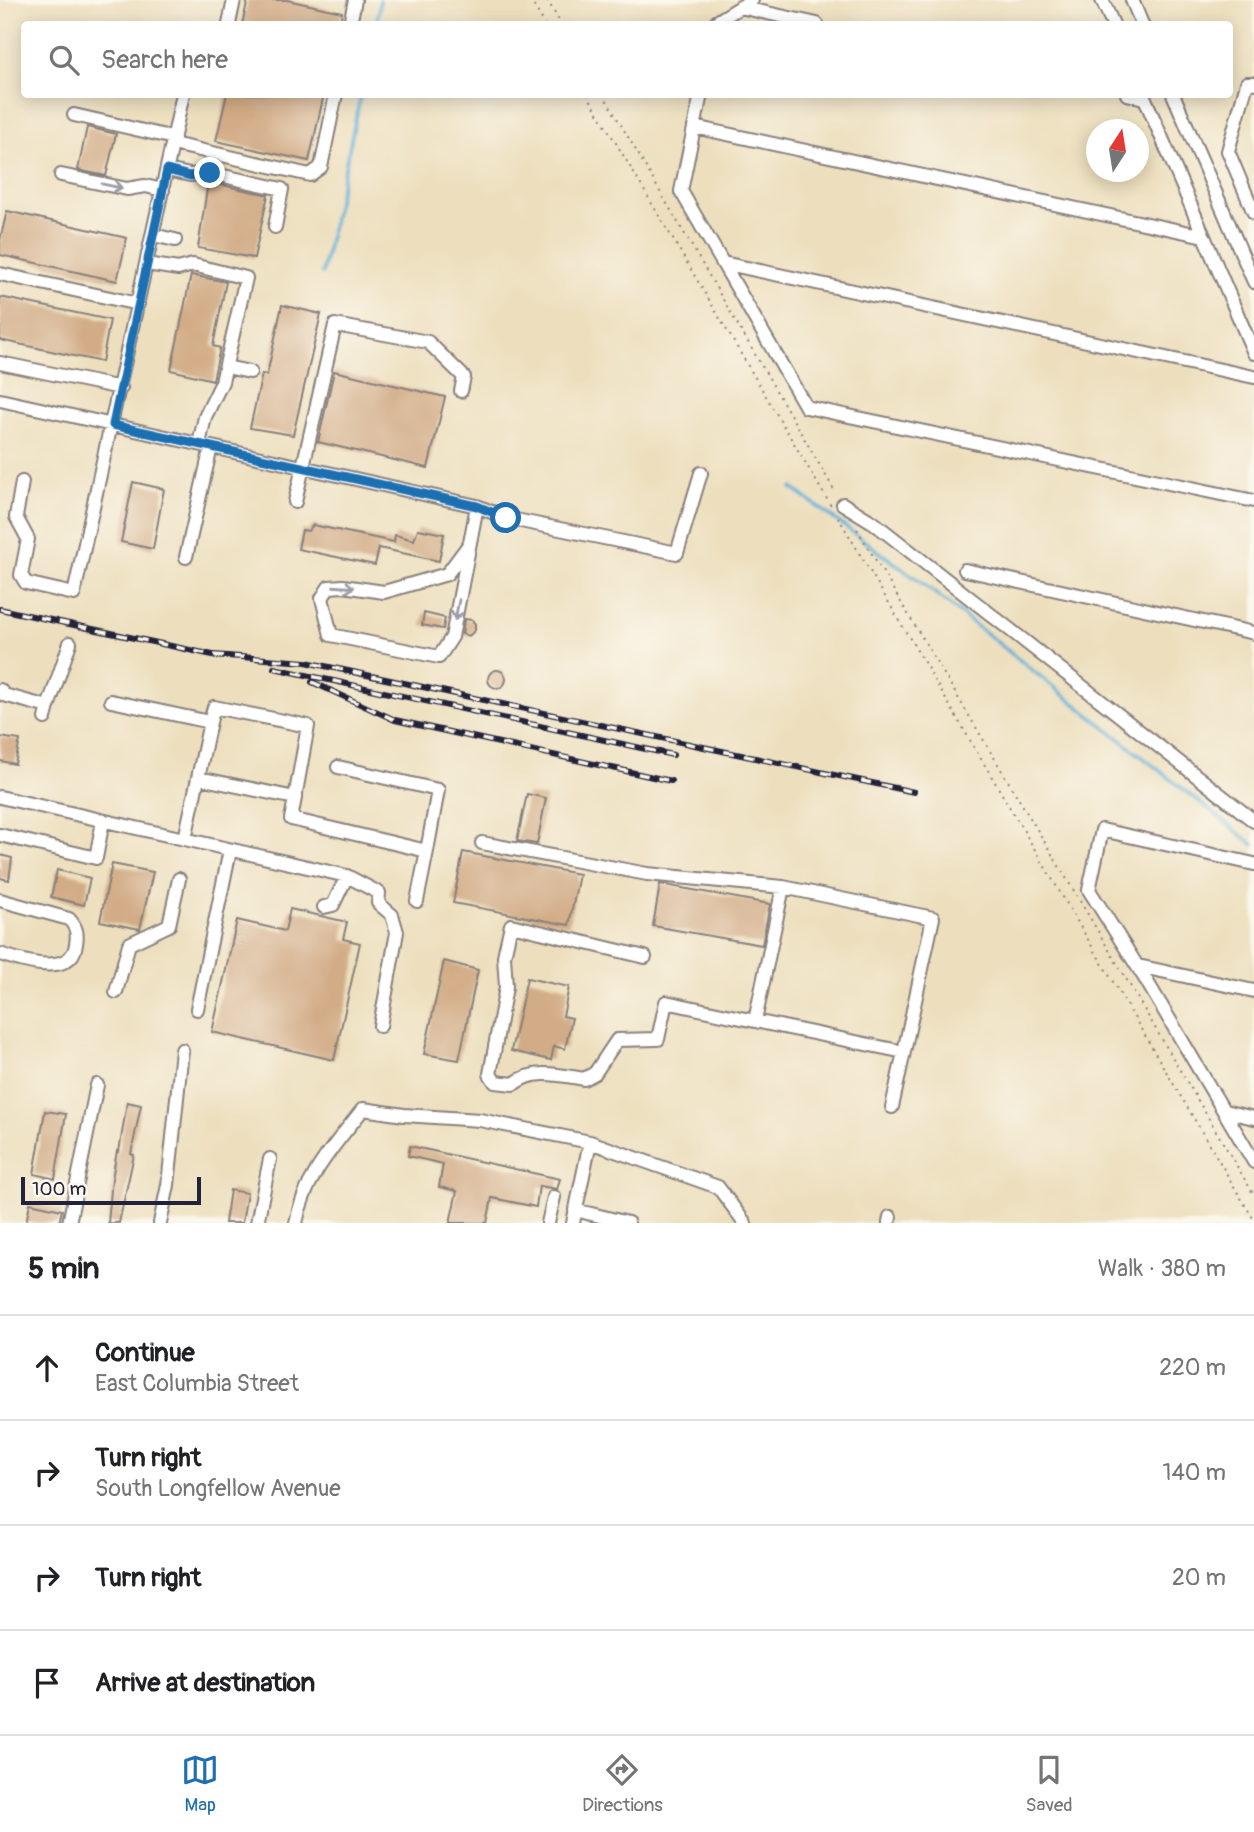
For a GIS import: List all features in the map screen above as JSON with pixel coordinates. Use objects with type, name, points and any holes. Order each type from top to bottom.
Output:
[{"type":"street","points":[[230,21],[234,0]]},
{"type":"street","points":[[351,21],[355,0]]},
{"type":"street","points":[[718,21],[752,0]]},
{"type":"street","points":[[1102,0],[1111,21]]},
{"type":"street","points":[[1132,0],[1141,21]]},
{"type":"street","points":[[740,7],[803,21]]},
{"type":"street","points":[[1254,83],[1247,83],[1228,151],[1254,214]]},
{"type":"street","points":[[22,482],[16,517],[28,539],[20,575],[26,583],[74,594],[113,425],[182,98]]},
{"type":"street","points":[[75,115],[310,175],[321,167],[335,98]]},
{"type":"street","points":[[700,98],[681,191],[806,407],[1254,501]]},
{"type":"street","points":[[1144,98],[1254,353]]},
{"type":"street","points":[[1175,98],[1254,282]]},
{"type":"street","points":[[694,127],[1204,236]]},
{"type":"street","points":[[167,170],[190,176],[210,173],[282,189],[275,226]]},
{"type":"street","points":[[61,175],[127,189],[145,186],[163,190]]},
{"type":"street","points":[[153,235],[176,240]]},
{"type":"street","points":[[723,263],[1254,377]]},
{"type":"street","points":[[147,264],[178,270],[192,265],[246,278],[222,382],[205,417],[205,445],[186,557]]},
{"type":"street","points":[[0,274],[138,304]]},
{"type":"street","points":[[295,502],[335,325],[428,342],[464,377],[461,391]]},
{"type":"street","points":[[0,363],[121,388]]},
{"type":"street","points":[[226,367],[250,372]]},
{"type":"street","points":[[0,400],[477,506],[506,518],[677,553],[701,473]]},
{"type":"street","points":[[843,504],[874,523],[1254,821]]},
{"type":"street","points":[[470,543],[447,574],[384,593],[343,586],[329,587],[322,598],[331,635],[439,657],[452,637],[470,543],[477,506]]},
{"type":"street","points":[[965,570],[1254,634]]},
{"type":"street","points":[[1,695],[47,713],[70,643]]},
{"type":"street","points":[[111,701],[210,722]]},
{"type":"street","points":[[185,839],[214,706],[308,726],[292,819],[427,851]]},
{"type":"street","points":[[338,767],[438,790],[418,901]]},
{"type":"street","points":[[199,778],[295,798]]},
{"type":"street","points":[[0,797],[347,876],[379,893],[378,903],[392,915],[397,932],[380,1026]]},
{"type":"street","points":[[0,835],[96,858],[103,821]]},
{"type":"street","points":[[1254,864],[1102,830],[1089,890],[1138,966],[1254,1162]]},
{"type":"street","points":[[482,843],[647,874],[783,887],[933,918],[892,1107]]},
{"type":"street","points":[[197,1009],[230,849]]},
{"type":"street","points":[[324,907],[332,905],[347,876]]},
{"type":"street","points":[[116,992],[129,944],[169,925],[179,879]]},
{"type":"street","points":[[755,1021],[783,887]]},
{"type":"street","points":[[0,900],[69,919],[77,927],[75,950],[67,961],[54,966],[0,954]]},
{"type":"street","points":[[645,957],[511,925],[504,956],[506,987],[490,1074],[495,1082],[514,1084],[525,1075],[556,1074],[584,1079],[595,1073],[617,1040],[658,1039],[666,1002],[904,1052]]},
{"type":"street","points":[[1138,966],[1254,991]]},
{"type":"street","points":[[160,1223],[168,1185],[182,1050]]},
{"type":"street","points":[[69,1223],[97,1085]]},
{"type":"street","points":[[296,1223],[301,1199],[315,1170],[363,1109],[404,1115],[480,1120],[590,1142],[718,1187],[745,1223]]},
{"type":"street","points":[[1224,1111],[1254,1118]]},
{"type":"street","points":[[573,1223],[590,1142]]},
{"type":"street","points":[[257,1223],[270,1159]]},
{"type":"street","points":[[548,1223],[554,1197]]},
{"type":"street","points":[[575,1209],[628,1223]]},
{"type":"path","points":[[530,0],[543,21]]},
{"type":"path","points":[[547,0],[559,21]]},
{"type":"path","points":[[589,98],[1254,1220]]},
{"type":"path","points":[[605,98],[843,504]]},
{"type":"path","points":[[855,526],[955,689],[1254,1195]]},
{"type":"building","points":[[248,0],[287,0],[342,12],[340,21],[243,21]]},
{"type":"building","points":[[226,98],[323,98],[309,161],[216,141]]},
{"type":"building","points":[[87,127],[116,134],[106,176],[78,170]]},
{"type":"building","points":[[208,182],[268,195],[254,258],[198,248]]},
{"type":"building","points":[[7,211],[127,238],[117,281],[0,255],[0,240]]},
{"type":"building","points":[[191,275],[226,282],[213,346],[220,348],[213,380],[171,370]]},
{"type":"building","points":[[0,297],[110,320],[102,362],[0,340]]},
{"type":"building","points":[[282,305],[321,314],[293,435],[250,428],[262,374],[267,375]]},
{"type":"building","points":[[334,371],[445,397],[428,468],[318,442]]},
{"type":"building","points":[[133,482],[164,489],[153,549],[121,542]]},
{"type":"building","points":[[313,525],[394,542],[395,535],[414,540],[418,529],[444,534],[439,561],[379,548],[375,565],[298,549],[302,530],[308,531]]},
{"type":"building","points":[[424,613],[445,618],[443,629],[422,625]]},
{"type":"building","points":[[464,619],[472,620],[475,624],[475,630],[469,636],[462,634]]},
{"type":"building","points":[[497,670],[503,673],[506,679],[503,685],[497,688],[491,685],[488,679],[491,673]]},
{"type":"building","points":[[0,737],[20,740],[15,764],[0,761]]},
{"type":"building","points":[[527,794],[546,798],[537,844],[517,841]]},
{"type":"building","points":[[463,852],[579,874],[569,925],[453,903]]},
{"type":"building","points":[[0,855],[12,858],[9,880],[0,878]]},
{"type":"building","points":[[112,864],[153,872],[140,929],[100,921]]},
{"type":"building","points":[[57,870],[90,878],[84,905],[51,897]]},
{"type":"building","points":[[660,884],[770,904],[762,945],[653,926]]},
{"type":"building","points":[[290,909],[347,922],[343,939],[360,943],[334,1060],[212,1032],[237,920],[285,931]]},
{"type":"building","points":[[444,961],[478,970],[459,1060],[424,1054]]},
{"type":"building","points":[[527,978],[569,987],[563,1016],[572,1018],[565,1049],[554,1046],[551,1060],[511,1051]]},
{"type":"building","points":[[127,1102],[141,1105],[131,1154],[134,1155],[119,1223],[108,1223],[112,1179]]},
{"type":"building","points":[[45,1111],[66,1114],[55,1179],[34,1174]]},
{"type":"building","points":[[410,1146],[560,1179],[557,1189],[539,1186],[536,1207],[492,1198],[487,1223],[450,1223],[457,1191],[439,1187],[443,1164],[408,1156]]},
{"type":"building","points":[[230,1190],[247,1193],[242,1223],[225,1223]]},
{"type":"building","points":[[30,1203],[62,1210],[59,1223],[26,1223]]},
{"type":"waterway","points":[[377,21],[380,0]]},
{"type":"waterway","points":[[322,273],[360,98]]},
{"type":"waterway","points":[[792,488],[922,583],[1254,845]]},
{"type":"railway","points":[[0,609],[222,657]]},
{"type":"railway","points":[[214,655],[306,662],[914,792]]},
{"type":"railway","points":[[274,668],[673,755]]},
{"type":"railway","points":[[312,682],[395,720],[671,781]]},
{"type":"route","points":[[210,173],[190,176],[167,170],[113,425],[477,506],[506,518]]}]
